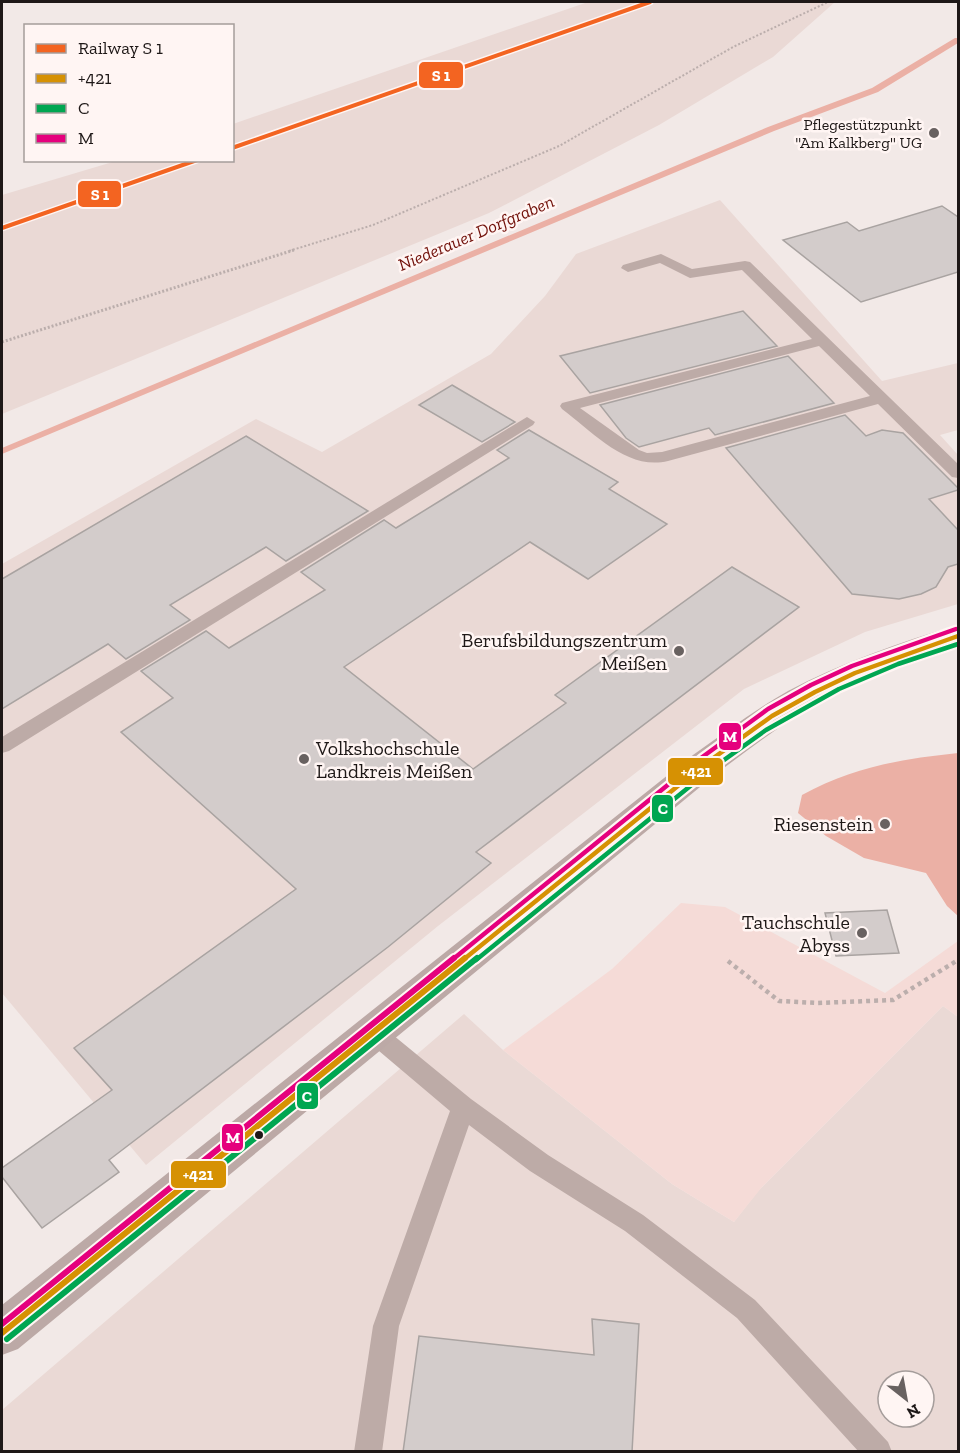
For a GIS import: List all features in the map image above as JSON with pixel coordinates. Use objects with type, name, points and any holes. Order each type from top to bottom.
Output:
[{"type":"main road","points":[[2,1332],[696,772],[759,724],[811,693],[861,670],[958,636]]},
{"type":"lane","points":[[628,268],[661,258],[690,274],[745,265],[958,473]]},
{"type":"lane","points":[[822,341],[568,406],[633,454],[646,458],[662,457],[881,398]]},
{"type":"lane","points":[[2,746],[527,422]]},
{"type":"lane","points":[[374,1033],[463,1107],[539,1163],[634,1223],[746,1309],[878,1452]]},
{"type":"lane","points":[[368,1452],[386,1326],[463,1107]]},
{"type":"path","points":[[2,342],[373,225],[560,146],[733,47],[828,2]]},
{"type":"path","points":[[728,961],[779,1001],[818,1003],[893,1000],[958,960]]},
{"type":"shaded area","points":[[588,2],[835,2],[773,57],[659,125],[489,213],[2,414],[2,195],[113,162],[234,162],[234,124]]},
{"type":"shaded area","points":[[720,200],[882,381],[958,363],[958,430],[940,435],[958,455],[958,604],[865,632],[744,689],[438,926],[146,1165],[2,993],[2,564],[256,419],[322,452],[491,354],[545,296],[576,254]]},
{"type":"shaded area","name":"Riesenstein","points":[[958,753],[958,916],[947,906],[926,873],[864,858],[826,836],[798,813],[802,795],[840,777],[897,762]]},
{"type":"shaded area","points":[[681,903],[725,907],[885,993],[958,941],[958,1017],[943,1006],[762,1187],[734,1222],[672,1184],[503,1050],[612,969]]},
{"type":"shaded area","points":[[943,1006],[958,1017],[958,1451],[2,1452],[2,1410],[464,1014],[503,1050],[672,1184],[734,1222],[758,1191]]},
{"type":"building","points":[[942,206],[958,217],[958,272],[861,302],[783,240],[847,222],[859,231]]},
{"type":"building","points":[[743,311],[777,346],[590,393],[560,356]]},
{"type":"building","points":[[788,356],[834,403],[715,435],[709,428],[639,447],[626,438],[600,405]]},
{"type":"building","points":[[452,385],[515,422],[482,442],[419,405]]},
{"type":"building","points":[[845,415],[866,436],[882,430],[903,433],[958,488],[958,490],[929,499],[958,530],[958,564],[948,567],[936,587],[921,594],[899,599],[852,594],[726,448]]},
{"type":"building","points":[[529,430],[618,482],[609,489],[667,524],[588,579],[530,542],[344,667],[473,769],[566,703],[555,695],[732,567],[799,607],[476,852],[491,863],[388,947],[109,1160],[119,1172],[42,1228],[2,1177],[2,1168],[112,1090],[74,1048],[296,889],[121,732],[173,698],[141,671],[206,631],[229,648],[325,590],[301,572],[384,520],[396,528],[509,458],[497,450]]},
{"type":"building","points":[[246,436],[368,511],[286,561],[266,547],[170,605],[190,620],[126,659],[108,644],[2,709],[2,579]]},
{"type":"building","name":"Tauchschule Abyss","points":[[887,910],[899,953],[836,956],[825,913]]},
{"type":"building","points":[[592,1319],[639,1324],[632,1452],[403,1452],[419,1336],[594,1355]]},
{"type":"waterway","name":"Niederauer Dorfgraben","points":[[2,451],[771,129],[875,90],[958,40]]},
{"type":"transit line","points":[[234,147],[650,2]]},
{"type":"transit line","points":[[2,228],[191,162]]},
{"type":"transit line","name":"M","points":[[2,1324],[701,758],[735,733],[780,702],[831,675],[893,650],[956,629]]},
{"type":"transit line","name":"+421","points":[[2,1333],[705,764],[761,724],[815,692],[855,673],[958,636]]},
{"type":"transit line","name":"C","points":[[7,1339],[710,770],[766,730],[820,698],[898,664],[958,644]]},
{"type":"place","name":"Pflegestützpunkt \"Am Kalkberg\" UG","points":[[934,133]]},
{"type":"place","name":"Berufsbildungszentrum Meißen","points":[[679,651]]},
{"type":"place","name":"Volkshochschule Landkreis Meißen","points":[[304,759]]},
{"type":"place","name":"Riesenstein","points":[[885,824]]},
{"type":"place","name":"Tauchschule Abyss","points":[[862,933]]}]
